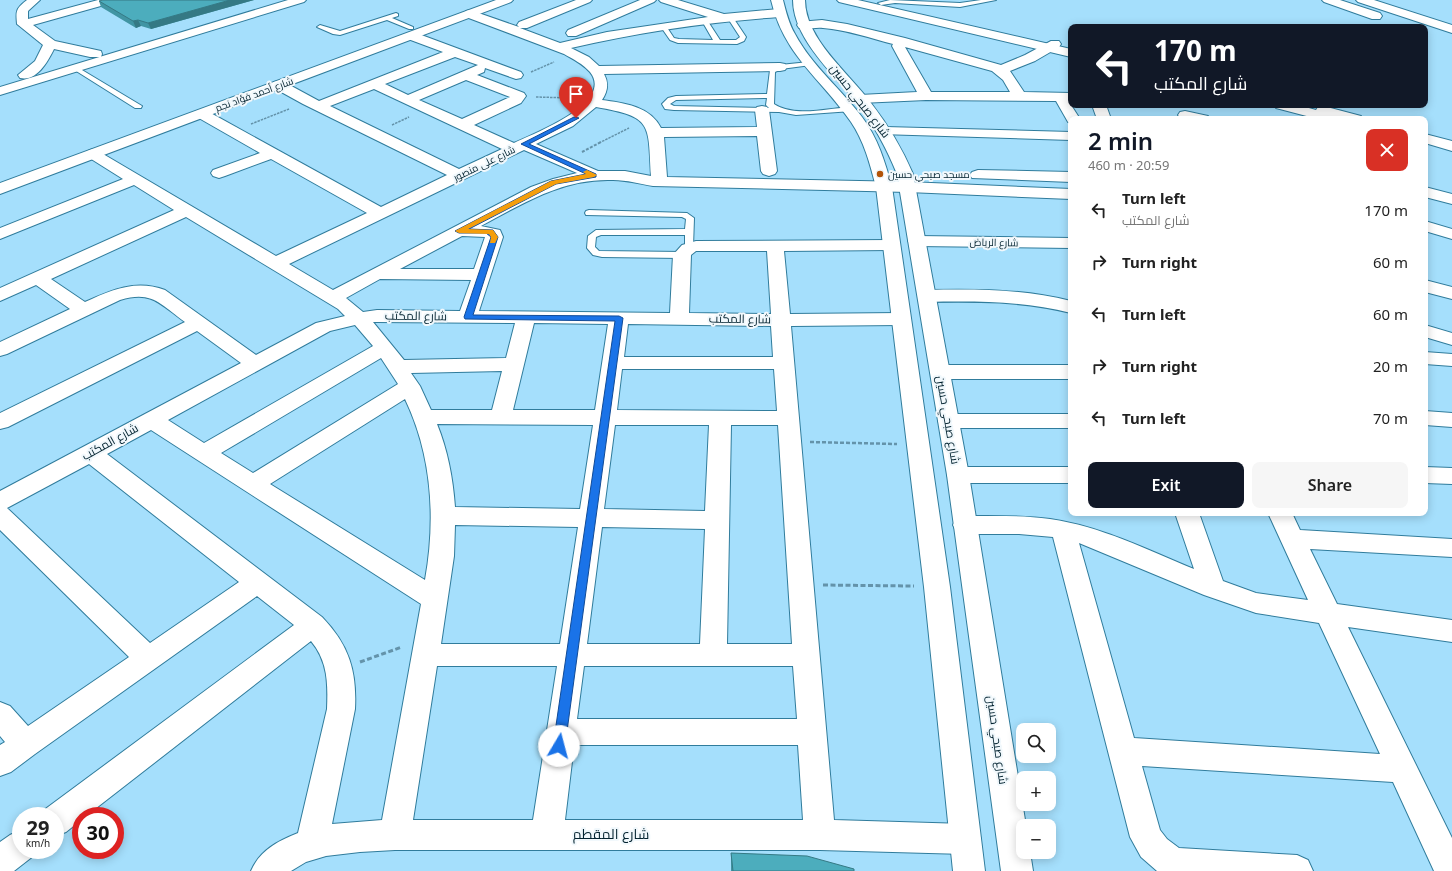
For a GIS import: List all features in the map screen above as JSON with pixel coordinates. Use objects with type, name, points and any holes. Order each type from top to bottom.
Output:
[{"type":"street","points":[[34,0],[21,14],[20,17],[23,24],[50,44],[76,51],[96,54]]},
{"type":"street","points":[[23,24],[111,0]]},
{"type":"street","points":[[25,75],[276,0]]},
{"type":"street","points":[[2,88],[75,68],[300,0]]},
{"type":"street","name":"شارع أحمد فؤاد نجم","points":[[0,176],[190,106],[412,32],[479,8],[507,0]]},
{"type":"street","points":[[523,26],[586,0]]},
{"type":"street","points":[[479,8],[523,26],[557,37],[563,37],[650,0]]},
{"type":"street","points":[[666,0],[728,18]]},
{"type":"street","name":"شارع صبحي حسين","points":[[800,0],[803,25],[812,42],[854,104],[869,139],[882,180],[919,444],[937,587],[968,871]]},
{"type":"street","points":[[843,0],[1052,46],[1068,48]]},
{"type":"street","points":[[1328,0],[1400,24]]},
{"type":"street","points":[[1362,0],[1452,29]]},
{"type":"street","points":[[876,2],[1052,46],[1068,52]]},
{"type":"street","points":[[559,47],[595,38],[728,18],[778,6]]},
{"type":"street","name":"شارع صبحي حسين","points":[[778,6],[789,36],[809,64],[885,131],[899,158],[906,181],[958,475],[1017,871]]},
{"type":"street","points":[[479,8],[588,61],[597,70],[602,84],[596,101],[634,111],[647,118],[654,126],[656,133],[659,175]]},
{"type":"street","name":"شارع أحمد فؤاد نجم","points":[[0,189],[202,114],[412,32],[479,8]]},
{"type":"street","points":[[803,25],[822,24],[838,26],[986,64],[1001,70],[1009,77],[1018,95]]},
{"type":"street","points":[[412,32],[455,52],[516,75]]},
{"type":"street","points":[[1428,33],[1452,40]]},
{"type":"street","points":[[901,42],[898,46],[926,96]]},
{"type":"street","points":[[2,88],[25,75],[40,64],[50,44]]},
{"type":"street","points":[[1001,70],[1052,46]]},
{"type":"street","points":[[313,104],[374,84],[455,52]]},
{"type":"street","points":[[407,100],[489,65]]},
{"type":"street","points":[[597,70],[780,67]]},
{"type":"street","points":[[462,125],[516,100],[518,96],[466,75]]},
{"type":"street","points":[[374,84],[462,125],[564,162],[594,175]]},
{"type":"street","points":[[278,85],[313,104],[459,175]]},
{"type":"street","points":[[854,104],[926,96],[1066,96]]},
{"type":"street","name":"شارع على منصور","points":[[276,263],[568,123],[584,113],[596,101]]},
{"type":"street","points":[[1293,108],[1323,116]]},
{"type":"street","points":[[1314,108],[1344,116]]},
{"type":"street","points":[[762,110],[769,171]]},
{"type":"street","points":[[202,114],[380,213]]},
{"type":"street","points":[[656,133],[764,131]]},
{"type":"street","points":[[885,131],[1068,136]]},
{"type":"street","points":[[1428,139],[1452,146]]},
{"type":"street","points":[[1428,146],[1452,153]]},
{"type":"street","points":[[218,173],[273,153]]},
{"type":"street","points":[[93,154],[333,297],[360,318],[384,348],[410,386],[434,447],[441,480],[444,516],[442,556],[395,835]]},
{"type":"street","points":[[333,297],[554,183],[573,178],[594,175],[628,176],[644,180],[659,175],[769,171],[882,180]]},
{"type":"street","points":[[659,175],[906,181],[1068,194]]},
{"type":"street","points":[[906,181],[1068,177]]},
{"type":"street","points":[[0,234],[136,179]]},
{"type":"street","points":[[1428,193],[1452,199]]},
{"type":"street","points":[[0,295],[187,210]]},
{"type":"street","points":[[1428,227],[1452,234]]},
{"type":"street","points":[[459,231],[486,231],[494,234],[468,317]]},
{"type":"street","name":"شارع الرياض","points":[[918,247],[1068,243]]},
{"type":"street","points":[[679,319],[687,245],[891,245]]},
{"type":"street","points":[[775,245],[820,834]]},
{"type":"street","name":"شارع الرياض","points":[[918,247],[1068,256]]},
{"type":"street","points":[[376,274],[482,275]]},
{"type":"street","points":[[38,278],[84,310]]},
{"type":"street","points":[[1428,287],[1452,293]]},
{"type":"street","points":[[0,350],[84,310],[126,292],[150,290],[158,294],[255,364]]},
{"type":"street","points":[[927,296],[991,295],[1050,301],[1068,306]]},
{"type":"street","name":"شارع المكتب","points":[[0,502],[323,327],[360,318],[377,316],[781,320],[901,319]]},
{"type":"street","points":[[501,417],[526,317]]},
{"type":"street","points":[[547,834],[619,318]]},
{"type":"street","points":[[1428,322],[1452,328]]},
{"type":"street","points":[[0,422],[198,323]]},
{"type":"street","points":[[1428,332],[1452,339]]},
{"type":"street","points":[[204,453],[384,348]]},
{"type":"street","points":[[1428,358],[1452,360]]},
{"type":"street","points":[[613,363],[784,363]]},
{"type":"street","points":[[396,367],[514,364]]},
{"type":"street","points":[[940,372],[1068,372]]},
{"type":"street","points":[[253,484],[410,386]]},
{"type":"street","points":[[423,417],[788,418]]},
{"type":"street","points":[[713,655],[720,418]]},
{"type":"street","points":[[1428,418],[1452,420]]},
{"type":"street","points":[[151,420],[434,599]]},
{"type":"street","points":[[949,421],[1068,421]]},
{"type":"street","points":[[90,453],[313,625],[330,645],[336,656],[340,669],[342,682],[341,709],[312,843]]},
{"type":"street","points":[[958,475],[1068,475]]},
{"type":"street","points":[[1428,475],[1452,476]]},
{"type":"street","points":[[0,516],[148,659]]},
{"type":"street","points":[[444,516],[717,520]]},
{"type":"street","points":[[1188,516],[1213,588]]},
{"type":"street","points":[[1282,516],[1451,871]]},
{"type":"street","points":[[965,525],[1019,525],[1063,530],[1108,544],[1213,588],[1256,603],[1448,636]]},
{"type":"street","points":[[1063,530],[1122,751],[1146,837],[1151,847],[1167,860],[1178,864],[1297,871]]},
{"type":"street","points":[[1293,539],[1452,548]]},
{"type":"street","points":[[0,762],[258,583]]},
{"type":"street","points":[[64,814],[313,625]]},
{"type":"street","points":[[426,646],[572,655],[807,655]]},
{"type":"street","points":[[0,715],[25,745]]},
{"type":"street","points":[[561,732],[813,732]]},
{"type":"street","points":[[1122,751],[1402,769]]},
{"type":"street","name":"شارع المقطم","points":[[267,871],[284,857],[312,843],[343,837],[395,835],[547,834],[820,834],[965,839]]},
{"type":"street","points":[[0,862],[12,853]]},
{"type":"lane","points":[[876,2],[895,0],[960,5],[993,0]]},
{"type":"lane","points":[[320,27],[335,34],[396,15]]},
{"type":"lane","points":[[387,18],[412,32]]},
{"type":"lane","points":[[664,27],[672,39],[678,41],[737,42],[743,39],[728,18]]},
{"type":"lane","points":[[706,21],[718,42]]},
{"type":"lane","points":[[778,110],[770,105],[771,72],[773,69],[809,64]]},
{"type":"lane","points":[[75,68],[138,106]]},
{"type":"lane","points":[[770,96],[673,98],[668,100],[666,104],[668,107],[674,108],[778,110],[791,113],[854,104]]},
{"type":"lane","points":[[589,213],[684,215],[690,218],[687,245]]},
{"type":"lane","points":[[599,232],[687,245],[602,254],[596,253],[591,248],[592,236],[599,232]]},
{"type":"path","points":[[495,86],[574,54]]},
{"type":"path","points":[[518,96],[596,101]]},
{"type":"path","points":[[233,131],[313,104]]},
{"type":"path","points":[[373,133],[428,109]]},
{"type":"path","points":[[564,162],[647,118]]},
{"type":"path","points":[[790,441],[919,444]]},
{"type":"path","points":[[801,585],[937,587]]},
{"type":"path","points":[[340,669],[426,646]]},
{"type":"building","points":[[230,0],[148,23],[138,20],[133,21],[99,1]]},
{"type":"building","points":[[731,853],[807,856],[854,869],[854,871],[733,871]]},
{"type":"slow traffic","points":[[493,241],[494,234],[491,232],[459,231],[537,190],[554,183],[594,175],[587,172]]},
{"type":"place","name":"مسجد صبحي حسين","points":[[880,174]]},
{"type":"route","points":[[559,746],[619,318],[468,317],[494,234],[486,231],[459,231],[537,190],[554,183],[594,175],[524,144],[576,118]]}]
